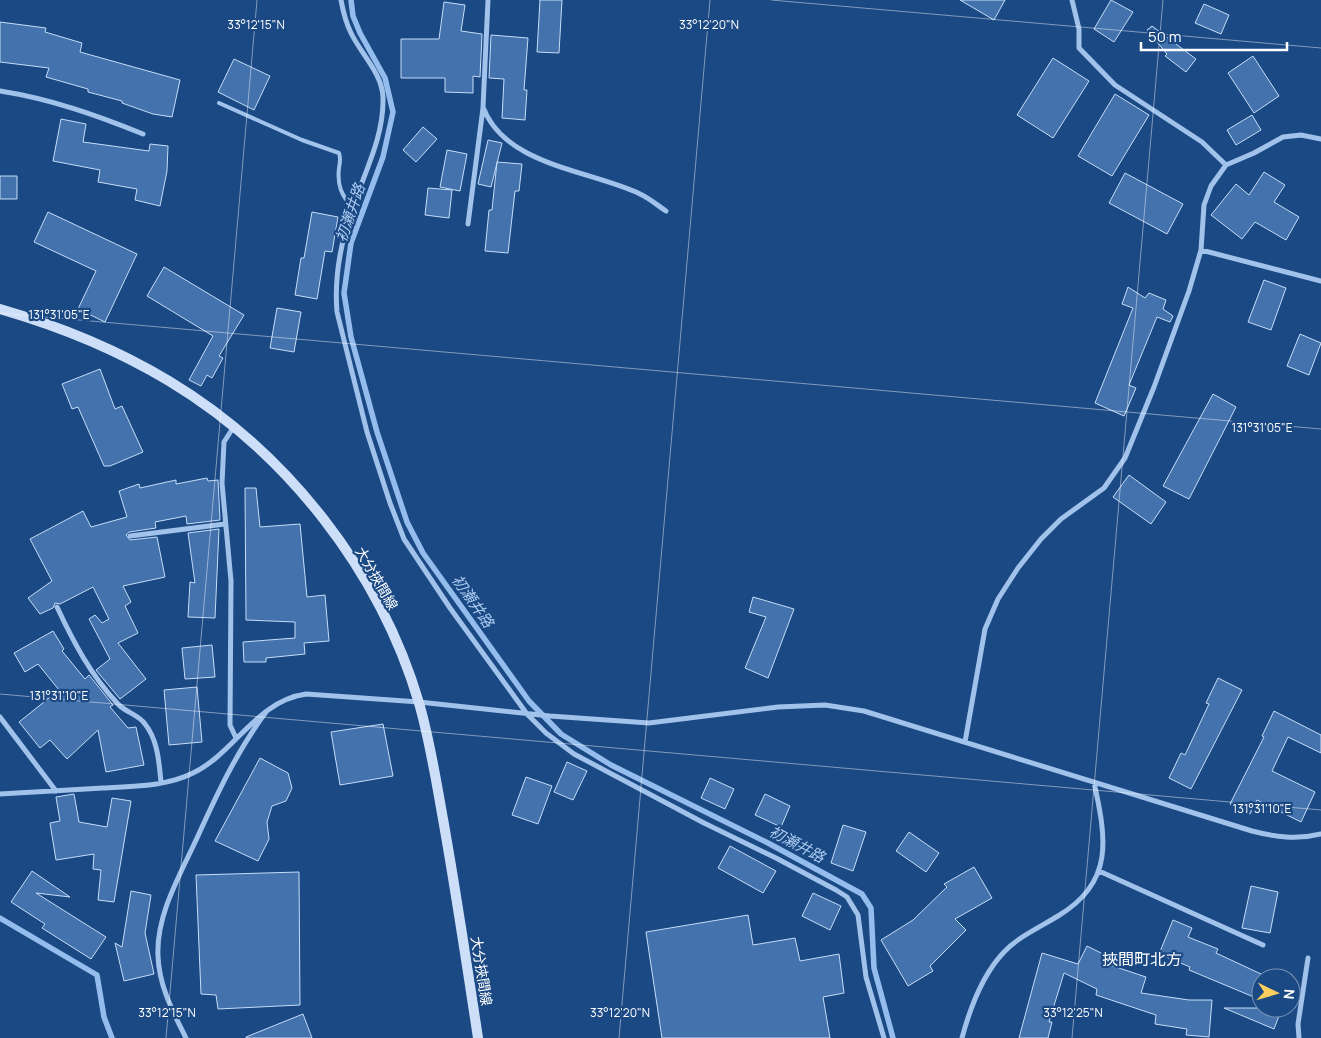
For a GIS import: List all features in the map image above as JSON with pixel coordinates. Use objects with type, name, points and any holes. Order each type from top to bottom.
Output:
[{"type":"main road","name":"大分挾間線","points":[[0,309],[88,339],[139,364],[191,396],[233,428],[301,493],[349,555],[366,581],[387,623],[419,702],[436,781],[478,1038]]},
{"type":"street","points":[[341,0],[351,34],[376,75],[383,96],[376,148],[353,208],[338,264],[337,312],[356,393],[390,503],[410,551],[527,714],[546,733],[574,754],[704,823],[776,858],[836,890],[846,898],[858,915],[866,977],[884,1038]]},
{"type":"street","points":[[468,224],[483,107],[488,0]]},
{"type":"street","points":[[1072,0],[1079,29],[1079,48],[1115,85],[1202,142],[1226,165]]},
{"type":"street","points":[[0,91],[33,96],[74,107],[143,134]]},
{"type":"street","points":[[483,107],[488,122],[511,142],[548,164],[641,194],[666,211]]},
{"type":"street","points":[[964,742],[982,642],[991,613],[1018,568],[1041,539],[1061,519],[1094,497],[1118,470],[1157,380],[1201,250],[1204,206],[1211,186],[1226,165],[1254,153],[1283,137],[1301,135],[1321,139]]},
{"type":"street","points":[[1201,250],[1321,281]]},
{"type":"street","points":[[233,428],[223,448],[222,483],[231,581],[229,715],[231,731],[236,738]]},
{"type":"street","points":[[130,536],[225,524]]},
{"type":"street","points":[[57,607],[76,644],[109,694],[122,708],[146,725],[157,751],[161,782]]},
{"type":"street","points":[[0,794],[161,782],[194,773],[212,761],[270,708],[295,695],[306,694],[419,702],[527,714],[649,723],[688,720],[778,707],[825,705],[864,711],[1264,834],[1299,838],[1321,834]]},
{"type":"street","points":[[186,1038],[162,982],[158,950],[162,921],[172,890],[228,771],[270,708]]},
{"type":"street","points":[[0,717],[56,790]]},
{"type":"street","points":[[962,1038],[972,1006],[986,978],[1000,957],[1011,945],[1064,913],[1081,899],[1099,871],[1104,843],[1094,782]]},
{"type":"street","points":[[1099,871],[1263,945]]},
{"type":"street","points":[[1299,1038],[1298,1024],[1308,958]]},
{"type":"lane","points":[[219,103],[302,140],[339,153],[337,182],[346,201],[353,208]]},
{"type":"building","points":[[540,0],[562,0],[559,53],[537,52]]},
{"type":"building","points":[[960,0],[1005,0],[994,20]]},
{"type":"building","points":[[1111,0],[1133,12],[1114,42],[1094,29]]},
{"type":"building","points":[[444,2],[465,5],[461,31],[482,34],[480,77],[473,76],[473,93],[445,92],[445,78],[401,78],[401,39],[439,39]]},
{"type":"building","points":[[1204,4],[1229,15],[1221,34],[1195,23]]},
{"type":"building","points":[[0,22],[46,28],[45,32],[82,43],[80,52],[180,80],[172,117],[153,114],[122,103],[122,101],[88,92],[88,89],[46,77],[49,68],[0,62]]},
{"type":"building","points":[[1152,26],[1196,59],[1186,72],[1165,56],[1167,54],[1147,30]]},
{"type":"building","points":[[491,35],[528,38],[524,90],[527,90],[525,120],[502,118],[504,79],[489,78]]},
{"type":"building","points":[[1253,56],[1279,96],[1254,113],[1228,73]]},
{"type":"building","points":[[1053,58],[1089,81],[1053,138],[1017,115]]},
{"type":"building","points":[[234,59],[270,76],[254,110],[218,92]]},
{"type":"building","points":[[1115,94],[1149,115],[1112,176],[1078,156]]},
{"type":"building","points":[[1252,115],[1261,130],[1236,145],[1227,130]]},
{"type":"building","points":[[61,119],[86,124],[83,142],[149,151],[150,144],[168,146],[167,171],[160,206],[135,200],[137,189],[98,182],[100,170],[53,161]]},
{"type":"building","points":[[423,127],[437,139],[416,162],[403,150]]},
{"type":"building","points":[[488,140],[502,143],[491,187],[478,184]]},
{"type":"building","points":[[447,150],[467,154],[460,191],[440,187]]},
{"type":"building","points":[[497,162],[522,164],[519,191],[515,191],[508,253],[485,251],[489,210],[492,210]]},
{"type":"building","points":[[1264,172],[1285,185],[1274,202],[1299,217],[1286,240],[1255,222],[1242,239],[1211,215],[1236,184],[1249,195]]},
{"type":"building","points":[[1125,173],[1183,204],[1167,234],[1109,203]]},
{"type":"building","points":[[0,176],[17,176],[17,199],[0,199]]},
{"type":"building","points":[[428,188],[452,190],[449,218],[425,215]]},
{"type":"building","points":[[48,212],[137,254],[105,322],[78,309],[96,271],[34,242]]},
{"type":"building","points":[[312,212],[338,217],[332,252],[325,251],[317,299],[295,295],[301,258],[304,258]]},
{"type":"building","points":[[164,267],[244,315],[219,356],[223,358],[212,378],[207,375],[201,386],[189,380],[213,336],[147,296]]},
{"type":"building","points":[[1264,280],[1286,288],[1271,330],[1248,322]]},
{"type":"building","points":[[1128,287],[1145,298],[1149,293],[1166,300],[1163,309],[1173,316],[1170,322],[1157,317],[1129,385],[1136,388],[1124,416],[1095,403],[1133,308],[1122,304]]},
{"type":"building","points":[[277,308],[301,312],[294,352],[270,348]]},
{"type":"building","points":[[1300,334],[1321,343],[1309,375],[1287,366]]},
{"type":"building","points":[[100,369],[115,409],[122,406],[143,452],[110,466],[104,466],[78,407],[72,409],[62,384]]},
{"type":"building","points":[[1213,394],[1236,407],[1189,499],[1163,486]]},
{"type":"building","points":[[1129,475],[1166,502],[1151,524],[1113,497]]},
{"type":"building","points":[[207,478],[208,481],[218,480],[220,520],[187,524],[186,516],[155,522],[156,528],[129,532],[126,535],[130,540],[157,537],[165,577],[123,586],[131,602],[125,606],[138,633],[118,643],[146,679],[120,699],[96,670],[110,659],[89,619],[95,615],[102,623],[109,619],[93,587],[60,604],[55,603],[53,608],[40,614],[28,598],[52,581],[30,539],[83,511],[91,527],[127,517],[119,491],[139,484],[140,488],[176,480],[176,484]]},
{"type":"building","points":[[245,488],[256,488],[260,527],[300,524],[307,597],[325,595],[329,641],[304,643],[305,654],[266,658],[266,662],[244,662],[243,642],[295,638],[295,622],[246,620]]},
{"type":"building","points":[[219,529],[215,618],[188,617],[190,582],[195,583],[188,533]]},
{"type":"building","points":[[753,597],[794,609],[768,678],[745,668],[766,617],[749,612]]},
{"type":"building","points":[[53,631],[64,649],[62,651],[85,679],[89,675],[113,705],[110,707],[128,728],[136,727],[144,765],[106,772],[98,730],[67,759],[50,740],[40,748],[19,722],[59,690],[38,664],[25,672],[14,653]]},
{"type":"building","points":[[212,645],[215,677],[185,679],[182,648]]},
{"type":"building","points":[[1218,678],[1242,690],[1191,789],[1169,778],[1181,753],[1185,755],[1209,704],[1206,703]]},
{"type":"building","points":[[197,687],[202,742],[169,745],[164,690]]},
{"type":"building","points":[[1274,711],[1321,735],[1321,753],[1288,737],[1272,771],[1315,792],[1301,822],[1257,800],[1250,814],[1230,804],[1264,737],[1262,736]]},
{"type":"building","points":[[383,724],[393,776],[340,785],[331,732]]},
{"type":"building","points":[[260,758],[288,773],[292,788],[286,801],[272,806],[267,822],[269,839],[258,861],[215,841]]},
{"type":"building","points":[[567,762],[587,771],[573,800],[554,792]]},
{"type":"building","points":[[526,777],[552,786],[538,824],[512,815]]},
{"type":"building","points":[[710,778],[734,789],[725,809],[701,798]]},
{"type":"building","points":[[74,794],[79,822],[107,827],[112,798],[131,801],[114,902],[98,900],[101,870],[93,869],[94,854],[56,860],[50,823],[60,821],[56,797]]},
{"type":"building","points":[[765,794],[790,806],[781,827],[755,815]]},
{"type":"building","points":[[843,825],[866,832],[853,871],[831,863]]},
{"type":"building","points":[[909,832],[939,853],[926,872],[896,851]]},
{"type":"building","points":[[730,846],[776,871],[763,893],[718,868]]},
{"type":"building","points":[[974,867],[992,898],[955,919],[966,930],[930,966],[933,971],[908,986],[881,940],[913,920],[947,887],[944,884]]},
{"type":"building","points":[[32,871],[70,897],[36,893],[106,937],[91,959],[42,928],[45,924],[11,902]]},
{"type":"building","points":[[299,872],[300,1005],[218,1009],[216,995],[201,994],[196,875]]},
{"type":"building","points":[[1251,886],[1278,892],[1270,933],[1242,928]]},
{"type":"building","points":[[131,891],[151,895],[145,933],[154,974],[124,981],[115,943],[122,947]]},
{"type":"building","points":[[813,893],[841,906],[830,930],[802,916]]},
{"type":"building","points":[[748,915],[753,945],[795,938],[800,961],[839,954],[844,993],[823,997],[830,1038],[662,1038],[646,932]]},
{"type":"building","points":[[1173,920],[1192,928],[1188,937],[1218,949],[1216,953],[1251,969],[1251,996],[1189,970],[1190,967],[1159,954]]},
{"type":"building","points":[[1087,946],[1113,959],[1110,965],[1146,977],[1141,993],[1189,1000],[1212,1000],[1209,1037],[1186,1035],[1187,1029],[1155,1024],[1156,1015],[1096,995],[1097,989],[1064,973],[1049,1022],[1052,1022],[1048,1038],[1019,1038],[1042,953],[1078,964]]},
{"type":"building","points":[[1224,1008],[1251,1008],[1251,1018],[1278,1018],[1274,1029]]},
{"type":"building","points":[[303,1014],[312,1038],[246,1038],[246,1037]]},
{"type":"waterway","name":"初瀬井路","points":[[351,0],[353,16],[360,33],[385,78],[393,112],[383,157],[351,243],[344,293],[351,337],[377,432],[407,522],[423,553],[529,701],[561,734],[611,765],[768,843],[862,894],[871,908],[874,968],[893,1038]]},
{"type":"waterway","points":[[0,918],[97,975],[104,1017],[112,1038]]},
{"type":"district","name":"挾間町北方","points":[[1142,959]]}]
